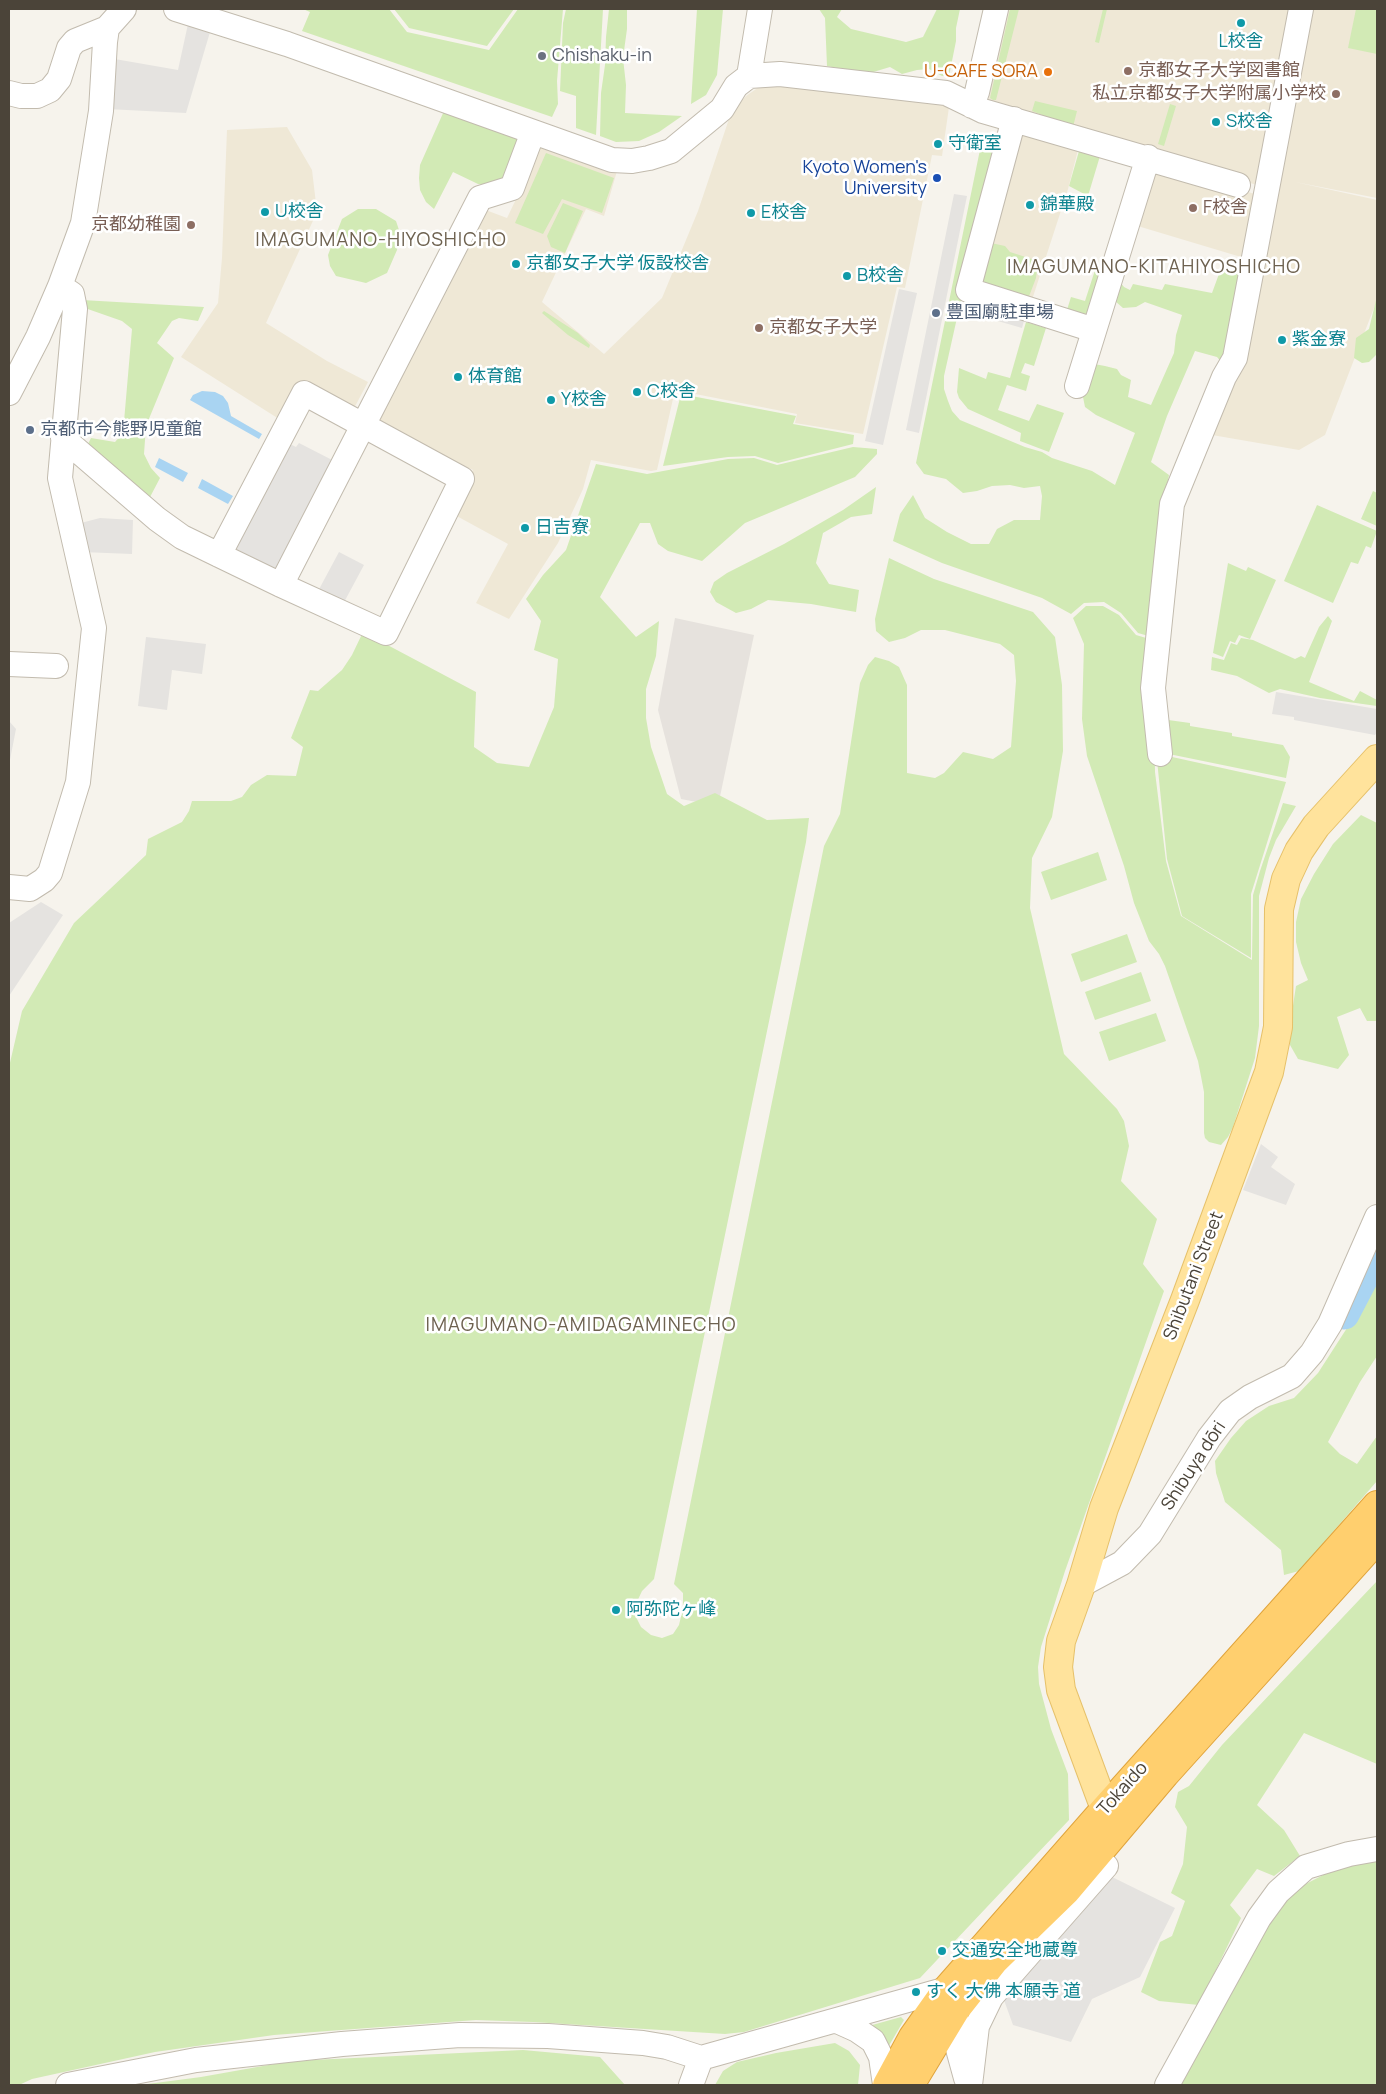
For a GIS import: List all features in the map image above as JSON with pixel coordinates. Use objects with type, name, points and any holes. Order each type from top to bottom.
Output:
[{"type":"highway","name":"Tokaido","points":[[910,2085],[951,1999],[1105,1809],[1348,1540],[1377,1505]]},
{"type":"highway","name":"Tokaido","points":[[886,2085],[913,2037],[1066,1891],[1165,1774],[1377,1539]]},
{"type":"main road","name":"Shibutani Street","points":[[1105,1809],[1070,1720],[1058,1678],[1061,1641],[1081,1585],[1104,1508],[1185,1300],[1269,1072],[1278,1028],[1279,909],[1286,879],[1299,851],[1316,826],[1377,759]]},
{"type":"street","points":[[9,93],[21,96],[37,96],[50,90],[59,79],[69,48],[75,41],[107,28],[124,9]]},
{"type":"street","points":[[176,9],[287,44],[612,160],[632,161],[671,151],[722,109],[736,86],[749,76],[780,74],[946,93],[972,106],[1238,185]]},
{"type":"street","points":[[749,76],[760,9]]},
{"type":"street","points":[[972,106],[996,9]]},
{"type":"street","points":[[1160,754],[1153,688],[1172,504],[1224,377],[1235,358],[1300,9]]},
{"type":"street","points":[[9,393],[38,337],[60,286],[83,222],[101,111],[107,28]]},
{"type":"street","points":[[1014,119],[968,290],[1094,330]]},
{"type":"street","points":[[281,585],[480,198],[512,188],[533,132]]},
{"type":"street","points":[[1077,386],[1148,157]]},
{"type":"street","points":[[9,887],[30,889],[44,880],[50,872],[75,792],[80,768],[94,628],[60,478],[75,309],[72,294],[60,286]]},
{"type":"street","points":[[63,438],[157,519],[182,537],[219,555],[281,585],[386,633],[462,480],[304,393],[219,555]]},
{"type":"street","points":[[9,664],[56,666]]},
{"type":"street","name":"Shibuya dōri","points":[[1081,1585],[1122,1563],[1150,1534],[1208,1438],[1230,1411],[1250,1397],[1292,1376],[1312,1353],[1330,1324],[1377,1217]]},
{"type":"street","points":[[1166,2085],[1259,1918],[1278,1892],[1306,1867],[1349,1854],[1377,1849]]},
{"type":"street","points":[[969,2085],[977,2026],[991,1997],[1106,1866]]},
{"type":"street","points":[[68,2085],[196,2060],[342,2044],[460,2035],[548,2036],[643,2043],[667,2047],[702,2058],[837,2020],[951,1999],[955,2038],[969,2085]]},
{"type":"street","points":[[837,2020],[858,2030],[873,2041],[881,2057],[886,2085]]},
{"type":"street","points":[[692,2085],[702,2058]]},
{"type":"shaded area","points":[[1007,9],[1293,9],[1257,185],[987,106]]},
{"type":"shaded area","points":[[1312,9],[1377,9],[1377,198],[1295,182],[1377,200],[1377,300],[1325,435],[1299,450],[1212,435]]},
{"type":"shaded area","points":[[188,24],[210,32],[186,113],[107,109],[109,58],[178,70]]},
{"type":"shaded area","name":"京都女子大学","points":[[774,81],[940,100],[949,107],[942,156],[932,155],[905,288],[897,287],[863,434],[795,423],[797,414],[675,390],[657,470],[651,471],[591,460],[583,489],[558,543],[509,619],[476,603],[508,544],[453,514],[473,470],[374,421],[483,209],[507,218],[542,145],[617,171],[604,216],[586,209],[542,302],[604,354],[662,298],[698,211],[731,113],[746,96],[759,87]]},
{"type":"shaded area","points":[[287,127],[312,170],[317,212],[266,323],[327,361],[368,382],[352,412],[297,385],[279,419],[181,357],[218,303],[222,258],[227,130]]},
{"type":"shaded area","points":[[1021,129],[1079,146],[1068,189],[1031,303],[977,286]]},
{"type":"shaded area","name":"F校舎","points":[[1150,164],[1255,194],[1241,257],[1131,224]]},
{"type":"shaded area","name":"豊国廟駐車場","points":[[954,194],[967,196],[919,433],[906,430]]},
{"type":"shaded area","name":"豊国廟駐車場","points":[[899,289],[917,293],[883,445],[865,441]]},
{"type":"shaded area","points":[[974,298],[1026,313],[1022,328],[970,313]]},
{"type":"shaded area","points":[[286,442],[296,447],[299,443],[338,463],[279,577],[230,551]]},
{"type":"shaded area","points":[[100,518],[133,520],[132,554],[82,552],[77,524]]},
{"type":"shaded area","points":[[339,552],[364,565],[342,606],[317,593]]},
{"type":"shaded area","points":[[675,618],[754,635],[718,806],[681,799],[658,710]]},
{"type":"shaded area","points":[[146,637],[206,644],[202,674],[172,670],[167,710],[138,706]]},
{"type":"shaded area","points":[[1276,692],[1377,709],[1377,732],[1375,735],[1272,714]]},
{"type":"shaded area","points":[[9,721],[16,729],[9,765]]},
{"type":"shaded area","points":[[41,902],[63,915],[9,996],[9,923]]},
{"type":"shaded area","points":[[1261,1144],[1278,1157],[1271,1167],[1295,1184],[1286,1205],[1243,1190]]},
{"type":"shaded area","points":[[1106,1874],[1175,1908],[1140,1977],[1092,1999],[1071,2042],[1013,2025],[1004,2000]]},
{"type":"green space","points":[[303,9],[389,9],[407,32],[489,50],[518,9],[563,9],[557,81],[558,104],[552,117],[302,31],[310,12]]},
{"type":"green space","points":[[394,9],[514,9],[487,46],[409,28]]},
{"type":"green space","points":[[566,9],[603,9],[596,135],[576,128],[576,96],[560,91],[563,23]]},
{"type":"green space","points":[[609,9],[627,9],[627,29],[623,58],[626,85],[625,113],[682,116],[659,132],[639,141],[616,142],[600,136],[601,93]]},
{"type":"green space","points":[[697,9],[723,9],[717,75],[706,95],[691,104]]},
{"type":"green space","points":[[819,9],[842,9],[837,17],[851,29],[906,42],[923,37],[937,9],[960,9],[949,76],[942,76],[929,69],[902,74],[890,67],[860,76],[852,71],[827,66],[825,18]]},
{"type":"green space","points":[[1010,9],[1019,9],[996,100],[993,100],[990,98]]},
{"type":"green space","points":[[1103,9],[1107,9],[1099,43],[1095,42]]},
{"type":"green space","points":[[1356,9],[1377,9],[1377,54],[1348,48]]},
{"type":"green space","points":[[1035,101],[1077,111],[1073,127],[1032,111]]},
{"type":"green space","points":[[1170,104],[1176,106],[1164,146],[1158,144]]},
{"type":"green space","points":[[444,111],[526,138],[501,186],[478,184],[453,172],[434,209],[426,202],[420,190],[420,165]]},
{"type":"green space","points":[[983,135],[997,139],[944,376],[944,389],[948,401],[952,411],[960,420],[1025,447],[1042,452],[1052,458],[1092,471],[1115,485],[1135,433],[1096,415],[1085,407],[1082,392],[1094,364],[1105,366],[1117,369],[1121,375],[1131,380],[1128,397],[1151,405],[1174,353],[1176,335],[1182,315],[1145,302],[1136,307],[1123,308],[1115,301],[1120,282],[1130,290],[1133,284],[1162,290],[1165,284],[1212,293],[1223,263],[1239,266],[1243,272],[1222,363],[1217,357],[1195,351],[1167,416],[1151,462],[1169,475],[1164,500],[1152,637],[1138,633],[1121,613],[1104,602],[1084,603],[1071,614],[1042,598],[942,563],[893,541],[900,514],[913,495],[925,518],[971,544],[989,544],[997,529],[1014,520],[1040,520],[1042,496],[1040,486],[1024,488],[1010,485],[992,486],[963,493],[946,479],[924,474],[916,463]]},
{"type":"green space","points":[[1079,151],[1100,156],[1088,196],[1069,186]]},
{"type":"green space","points":[[546,153],[614,178],[602,213],[562,199],[543,234],[515,223]]},
{"type":"green space","points":[[563,203],[583,211],[565,253],[551,247],[547,236]]},
{"type":"green space","points":[[358,209],[376,209],[396,221],[400,233],[397,250],[387,273],[366,283],[336,276],[330,266],[328,255],[342,219]]},
{"type":"green space","points":[[991,243],[1005,246],[1010,252],[1038,261],[1036,278],[1028,299],[981,285]]},
{"type":"green space","points":[[1096,267],[1106,270],[1090,321],[1066,313],[1071,297],[1085,301]]},
{"type":"green space","points":[[1377,296],[1377,354],[1369,362],[1362,363],[1354,358],[1356,338],[1369,329]]},
{"type":"green space","points":[[82,300],[204,307],[198,321],[179,318],[172,321],[157,343],[174,358],[146,426],[144,454],[151,468],[160,478],[149,499],[87,446],[91,438],[115,442],[123,433],[132,329],[122,321],[82,307]]},
{"type":"green space","points":[[544,311],[578,333],[590,345],[589,348],[568,335],[542,313]]},
{"type":"green space","points":[[1026,322],[1046,328],[1034,366],[1025,363],[1021,373],[1030,376],[1026,391],[1007,385],[998,410],[1029,421],[1037,404],[1064,413],[1049,452],[1020,441],[1021,433],[968,409],[959,398],[957,392],[959,368],[986,379],[988,372],[1010,378]]},
{"type":"green space","points":[[681,394],[796,416],[793,424],[854,435],[853,444],[778,463],[755,456],[728,457],[663,466]]},
{"type":"green space","points":[[853,447],[877,449],[877,454],[855,477],[745,523],[702,561],[668,551],[658,544],[650,523],[640,523],[600,597],[636,637],[659,621],[656,656],[646,689],[646,718],[651,747],[667,794],[684,806],[715,793],[767,820],[809,818],[806,842],[654,1579],[642,1591],[635,1606],[637,1619],[641,1627],[651,1635],[662,1638],[673,1634],[679,1625],[683,1608],[683,1593],[674,1584],[824,846],[840,814],[860,683],[868,665],[875,657],[889,661],[899,667],[907,685],[907,773],[935,778],[944,773],[963,752],[993,759],[1011,747],[1016,681],[1014,655],[1000,644],[945,630],[921,630],[905,638],[889,642],[876,631],[875,619],[889,558],[934,579],[1033,612],[1055,637],[1062,685],[1063,751],[1052,817],[1032,858],[1030,908],[1064,1054],[1117,1109],[1124,1121],[1129,1146],[1121,1181],[1157,1219],[1143,1264],[1164,1291],[1065,1571],[1041,1647],[1038,1667],[1039,1684],[1051,1729],[1068,1774],[1069,1820],[920,1978],[744,2032],[725,2034],[476,2020],[274,2035],[155,2052],[32,2079],[19,2085],[9,2085],[9,1067],[22,1011],[74,923],[146,855],[148,839],[182,822],[189,811],[192,801],[231,801],[242,797],[251,785],[267,775],[296,776],[303,747],[291,738],[310,690],[318,691],[342,670],[363,632],[476,692],[474,747],[497,763],[529,767],[554,707],[558,659],[534,650],[541,621],[526,599],[543,575],[566,550],[596,464],[647,474],[728,459],[754,458],[777,465]]},
{"type":"green space","points":[[876,487],[872,514],[851,517],[823,533],[816,563],[829,584],[859,590],[856,612],[811,604],[768,600],[751,609],[736,613],[716,602],[710,592],[714,582],[727,573],[784,544],[843,510]]},
{"type":"green space","points":[[1373,491],[1377,493],[1377,526],[1361,519]]},
{"type":"green space","points":[[1317,505],[1377,531],[1371,548],[1366,546],[1358,564],[1351,562],[1333,603],[1284,581]]},
{"type":"green space","points":[[1228,563],[1246,571],[1248,567],[1276,580],[1250,639],[1239,635],[1235,643],[1230,641],[1223,657],[1213,653]]},
{"type":"green space","points":[[1086,606],[1103,606],[1119,615],[1136,635],[1153,640],[1155,772],[1166,861],[1181,916],[1252,960],[1253,895],[1283,803],[1296,806],[1276,840],[1259,896],[1259,1026],[1255,1058],[1233,1127],[1221,1145],[1209,1142],[1205,1138],[1204,1092],[1198,1061],[1165,966],[1149,941],[1134,903],[1124,866],[1087,756],[1082,719],[1084,644],[1073,618]]},
{"type":"green space","points":[[1328,616],[1332,621],[1309,682],[1354,701],[1360,691],[1377,700],[1377,706],[1320,698],[1280,689],[1269,693],[1237,676],[1211,670],[1212,657],[1224,660],[1231,643],[1237,645],[1241,638],[1253,640],[1295,659],[1301,656],[1305,658],[1319,627]]},
{"type":"green space","points":[[1161,719],[1190,723],[1190,726],[1232,733],[1232,736],[1283,745],[1290,757],[1286,778],[1164,753]]},
{"type":"green space","points":[[1163,755],[1286,782],[1251,894],[1251,958],[1182,916],[1167,859],[1157,760]]},
{"type":"green space","points":[[1361,815],[1377,823],[1377,1021],[1367,1021],[1360,1008],[1337,1017],[1349,1055],[1338,1069],[1298,1059],[1290,1045],[1290,1025],[1296,986],[1308,980],[1301,963],[1296,942],[1296,922],[1301,899],[1314,874],[1333,844]]},
{"type":"green space","points":[[1098,852],[1107,880],[1051,900],[1041,872]]},
{"type":"green space","points":[[1127,934],[1137,962],[1081,982],[1071,954]]},
{"type":"green space","points":[[1141,972],[1151,1001],[1095,1020],[1085,992]]},
{"type":"green space","points":[[1156,1013],[1166,1041],[1109,1061],[1099,1032]]},
{"type":"green space","points":[[1377,1282],[1377,1356],[1360,1382],[1328,1442],[1340,1454],[1357,1464],[1377,1436],[1377,1481],[1299,1571],[1284,1575],[1281,1550],[1225,1502],[1216,1473],[1215,1461],[1246,1421],[1269,1406],[1294,1398],[1318,1373],[1347,1328],[1366,1287]]},
{"type":"green space","points":[[1377,1581],[1377,1764],[1304,1733],[1257,1805],[1284,1830],[1300,1856],[1274,1876],[1257,1869],[1230,1905],[1241,1918],[1199,2005],[1159,2001],[1141,1992],[1160,1942],[1172,1936],[1185,1901],[1171,1893],[1183,1864],[1187,1827],[1175,1807],[1178,1792],[1189,1786],[1222,1745]]},
{"type":"green space","points":[[1377,1860],[1377,2085],[1176,2085],[1250,1952],[1292,1891],[1333,1870]]},
{"type":"green space","points":[[901,2017],[904,2020],[887,2049],[865,2027]]},
{"type":"green space","points":[[835,2043],[849,2051],[860,2065],[858,2085],[715,2085],[723,2071],[737,2062]]},
{"type":"green space","points":[[523,2050],[600,2057],[625,2085],[140,2085],[201,2077],[291,2061]]},
{"type":"water","points":[[202,391],[215,392],[223,396],[228,403],[231,416],[262,434],[259,439],[190,400],[193,395]]},
{"type":"water","points":[[159,458],[188,473],[183,482],[155,467]]},
{"type":"water","points":[[202,479],[233,496],[228,504],[198,488]]},
{"type":"waterway","points":[[1344,1314],[1377,1251]]},
{"type":"place","name":"L校舎","points":[[1241,23]]},
{"type":"place","name":"Chishaku-in","points":[[542,56]]},
{"type":"place","name":"京都女子大学図書館","points":[[1128,71]]},
{"type":"place","name":"U-CAFE SORA","points":[[1048,72]]},
{"type":"place","name":"私立京都女子大学附属小学校","points":[[1336,94]]},
{"type":"place","name":"S校舎","points":[[1216,122]]},
{"type":"place","name":"守衛室","points":[[938,144]]},
{"type":"place","name":"Kyoto Women's University","points":[[937,178]]},
{"type":"place","name":"錦華殿","points":[[1030,205]]},
{"type":"place","name":"F校舎","points":[[1193,208]]},
{"type":"place","name":"U校舎","points":[[265,212]]},
{"type":"place","name":"E校舎","points":[[751,213]]},
{"type":"place","name":"京都幼稚園","points":[[191,225]]},
{"type":"place","name":"京都女子大学 仮設校舎","points":[[516,264]]},
{"type":"place","name":"B校舎","points":[[847,276]]},
{"type":"place","name":"豊国廟駐車場","points":[[936,313]]},
{"type":"place","name":"京都女子大学","points":[[759,328]]},
{"type":"place","name":"紫金寮","points":[[1282,340]]},
{"type":"place","name":"体育館","points":[[458,377]]},
{"type":"place","name":"C校舎","points":[[637,392]]},
{"type":"place","name":"Y校舎","points":[[551,400]]},
{"type":"place","name":"京都市今熊野児童館","points":[[30,430]]},
{"type":"place","name":"日吉寮","points":[[525,528]]},
{"type":"place","name":"阿弥陀ヶ峰","points":[[616,1610]]},
{"type":"place","name":"交通安全地蔵尊","points":[[942,1951]]},
{"type":"place","name":"すく 大佛 本願寺 道","points":[[916,1992]]},
{"type":"district","name":"IMAGUMANO-HIYOSHICHO","points":[[381,241]]},
{"type":"district","name":"IMAGUMANO-KITAHIYOSHICHO","points":[[1154,268]]},
{"type":"district","name":"IMAGUMANO-AMIDAGAMINECHO","points":[[581,1326]]}]
